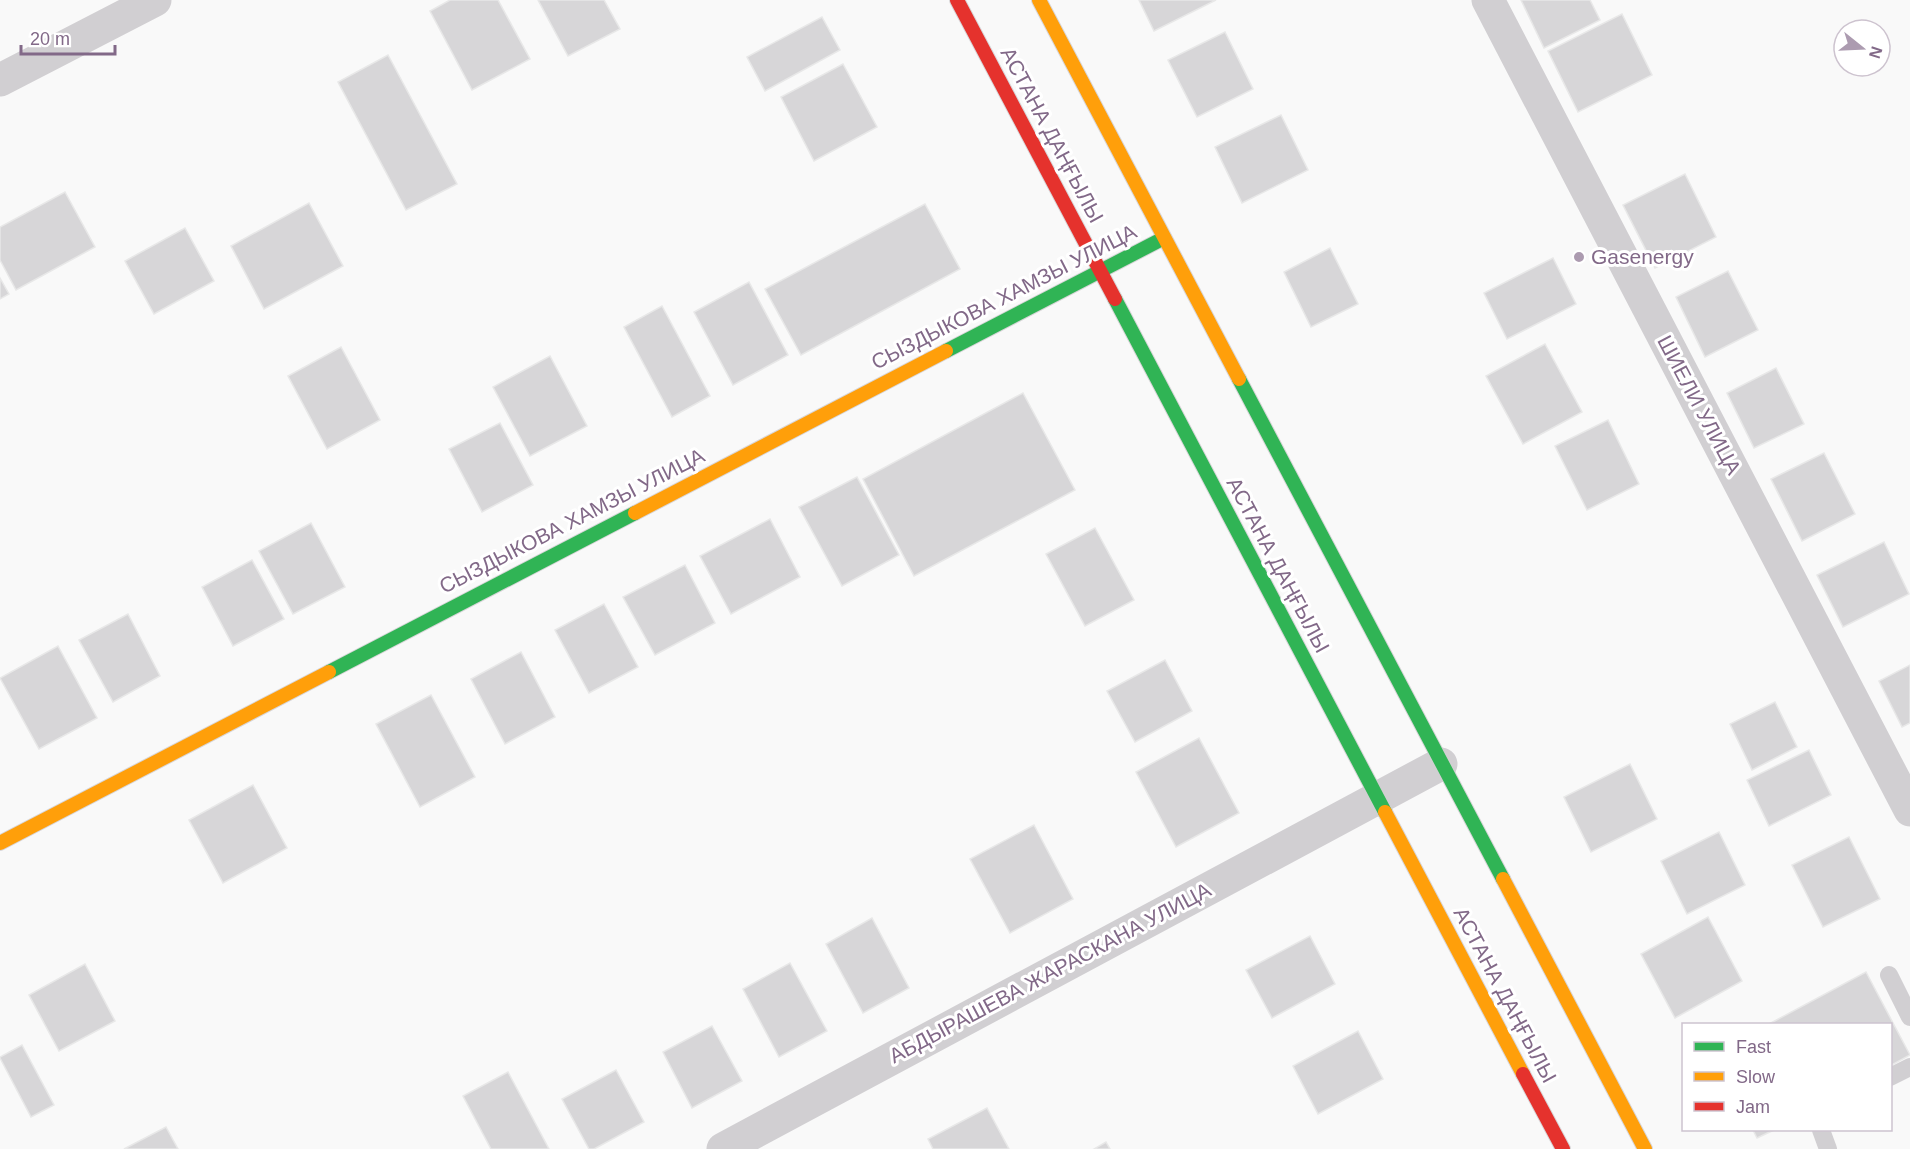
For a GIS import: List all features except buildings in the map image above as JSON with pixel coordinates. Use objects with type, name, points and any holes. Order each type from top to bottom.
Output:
[{"type":"street","points":[[0,80],[155,0]]},
{"type":"street","name":"АСТАНА ДАҢҒЫЛЫ","points":[[957,0],[1563,1149]]},
{"type":"street","points":[[1039,0],[1645,1149]]},
{"type":"street","name":"ШИЕЛИ УЛИЦА","points":[[1488,0],[1910,810]]},
{"type":"street","name":"СЫЗДЫКОВА ХАМЗЫ УЛИЦА","points":[[0,843],[1164,238]]},
{"type":"street","name":"АБДЫРАШЕВА ЖАРАСКАНА УЛИЦА","points":[[723,1149],[1441,764]]},
{"type":"lane","points":[[1889,975],[1910,1017]]},
{"type":"lane","points":[[1892,1076],[1910,1067]]},
{"type":"lane","points":[[1821,1131],[1828,1149]]},
{"type":"traffic: fast","points":[[946,351],[1164,238]]},
{"type":"traffic: fast","points":[[1115,299],[1385,812]]},
{"type":"traffic: fast","points":[[1239,379],[1503,879]]},
{"type":"traffic: fast","points":[[329,672],[635,513]]},
{"type":"traffic: slow","points":[[1039,0],[1239,379]]},
{"type":"traffic: slow","points":[[635,513],[946,351]]},
{"type":"traffic: slow","points":[[0,843],[329,672]]},
{"type":"traffic: slow","points":[[1385,812],[1523,1074]]},
{"type":"traffic: slow","points":[[1503,879],[1645,1149]]},
{"type":"traffic: jam","points":[[957,0],[1115,299]]},
{"type":"traffic: jam","points":[[1523,1074],[1563,1149]]},
{"type":"place","name":"Gasenergy","points":[[1579,257]]}]
